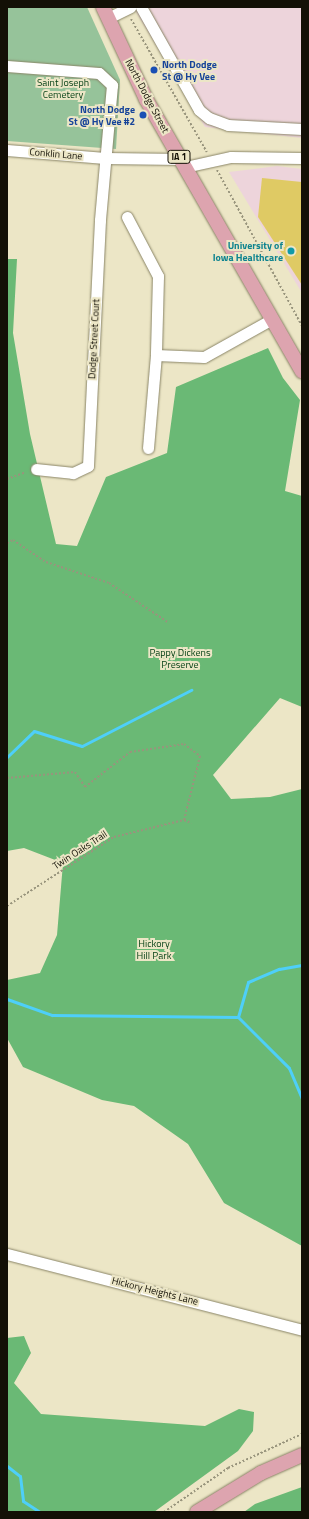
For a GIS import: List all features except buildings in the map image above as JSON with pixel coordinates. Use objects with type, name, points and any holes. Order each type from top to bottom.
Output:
[{"type":"main road","name":"North Dodge Street","points":[[105,12],[146,99],[302,371]]},
{"type":"main road","points":[[196,1512],[261,1473],[302,1455]]},
{"type":"street","points":[[105,12],[131,7]]},
{"type":"street","points":[[141,7],[199,110],[209,118],[228,125],[302,129]]},
{"type":"street","points":[[7,66],[106,76],[113,92],[105,158]]},
{"type":"street","name":"Conklin Lane","points":[[7,150],[183,163],[231,157],[302,158]]},
{"type":"street","name":"Dodge Street Court","points":[[36,469],[73,473],[88,466],[105,158]]},
{"type":"street","points":[[127,217],[158,276],[156,354],[148,448]]},
{"type":"street","points":[[156,354],[204,357],[272,319]]},
{"type":"street","name":"Hickory Heights Lane","points":[[7,1254],[302,1330]]},
{"type":"path","points":[[7,479],[36,469]]},
{"type":"path","points":[[7,543],[13,540],[46,562],[109,583],[169,623]]},
{"type":"path","points":[[7,778],[75,772],[85,787],[130,752],[184,744],[200,756],[184,820],[191,824]]},
{"type":"path","name":"Twin Oaks Trail","points":[[7,906],[114,837],[184,820]]},
{"type":"path","points":[[164,1512],[228,1468],[302,1434]]},
{"type":"shaded area","points":[[133,7],[302,7],[302,138],[205,127]]},
{"type":"shaded area","name":"University of Iowa Healthcare","points":[[277,166],[302,169],[302,293],[229,172]]},
{"type":"green space","name":"Saint Joseph Cemetery","points":[[7,7],[87,7],[120,80],[116,149],[7,141]]},
{"type":"green space","points":[[7,259],[17,259],[13,333],[30,434],[56,544],[77,546],[106,477],[167,453],[176,387],[268,348],[283,378],[300,400],[285,491],[302,496],[302,707],[280,698],[213,775],[231,799],[270,797],[302,789],[302,1246],[224,1203],[188,1144],[134,1106],[102,1100],[23,1067],[7,1038],[7,980],[40,973],[57,935],[63,863],[24,848],[7,851]]},
{"type":"green space","points":[[24,1336],[31,1353],[14,1383],[41,1414],[205,1426],[239,1409],[254,1412],[253,1431],[238,1451],[154,1512],[7,1512],[7,1338]]},
{"type":"green space","points":[[302,1487],[302,1512],[244,1512],[255,1504]]},
{"type":"waterway","points":[[7,757],[34,731],[82,746],[191,690]]},
{"type":"waterway","points":[[238,1017],[248,982],[279,969],[302,965]]},
{"type":"waterway","points":[[7,999],[52,1015],[238,1017],[289,1068],[302,1099]]},
{"type":"waterway","points":[[7,1466],[20,1476],[23,1501],[40,1512]]},
{"type":"place","name":"North Dodge St @ Hy Vee","points":[[154,70]]},
{"type":"place","name":"North Dodge St @ Hy Vee #2","points":[[143,115]]},
{"type":"place","name":"University of Iowa Healthcare","points":[[291,251]]},
{"type":"park label","name":"Pappy Dickens Preserve","points":[[180,658]]},
{"type":"park label","name":"Hickory Hill Park","points":[[154,948]]}]
